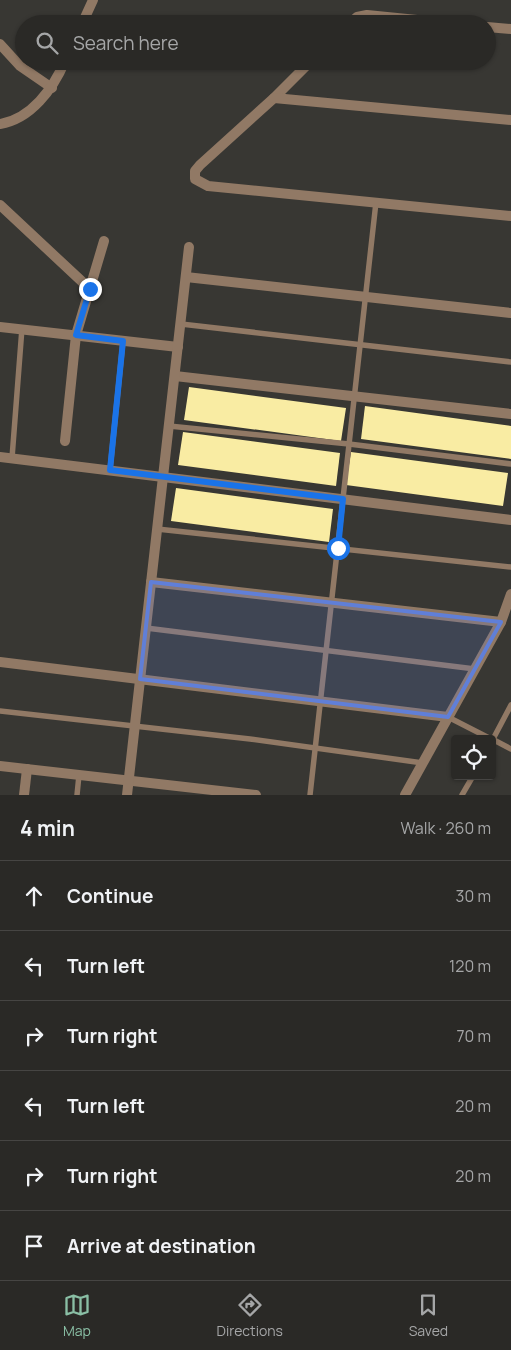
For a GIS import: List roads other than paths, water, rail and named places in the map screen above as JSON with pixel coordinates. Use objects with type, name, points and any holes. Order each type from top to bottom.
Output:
[{"type":"street","points":[[86,15],[93,0]]},
{"type":"street","points":[[496,28],[511,29]]},
{"type":"street","points":[[0,44],[15,60]]},
{"type":"street","points":[[26,70],[52,88]]},
{"type":"street","points":[[0,124],[13,122],[32,108],[52,88],[61,70]]},
{"type":"street","points":[[302,70],[194,171],[195,178],[208,186],[511,216]]},
{"type":"street","points":[[274,98],[511,120]]},
{"type":"street","points":[[0,206],[90,289]]},
{"type":"street","points":[[65,441],[76,335],[104,241]]},
{"type":"street","points":[[127,795],[189,247]]},
{"type":"street","points":[[186,277],[511,312]]},
{"type":"street","points":[[0,327],[178,347]]},
{"type":"street","points":[[174,376],[511,414]]},
{"type":"street","points":[[0,457],[511,520]]},
{"type":"street","points":[[151,582],[500,622]]},
{"type":"street","points":[[405,795],[500,622],[511,594]]},
{"type":"street","points":[[0,662],[448,717]]},
{"type":"street","points":[[0,766],[256,795]]},
{"type":"street","points":[[24,795],[27,769]]},
{"type":"lane","points":[[310,795],[376,202]]},
{"type":"lane","points":[[181,324],[511,362]]},
{"type":"lane","points":[[12,458],[22,328]]},
{"type":"lane","points":[[110,470],[123,341]]},
{"type":"lane","points":[[169,426],[349,444],[511,464]]},
{"type":"lane","points":[[157,529],[511,567]]},
{"type":"lane","points":[[146,628],[475,669]]},
{"type":"lane","points":[[495,735],[511,705]]},
{"type":"lane","points":[[0,710],[316,748],[422,763]]},
{"type":"lane","points":[[448,717],[482,735]]},
{"type":"lane","points":[[496,742],[511,749]]},
{"type":"lane","points":[[77,795],[79,775]]},
{"type":"lane","points":[[462,795],[470,780]]}]
